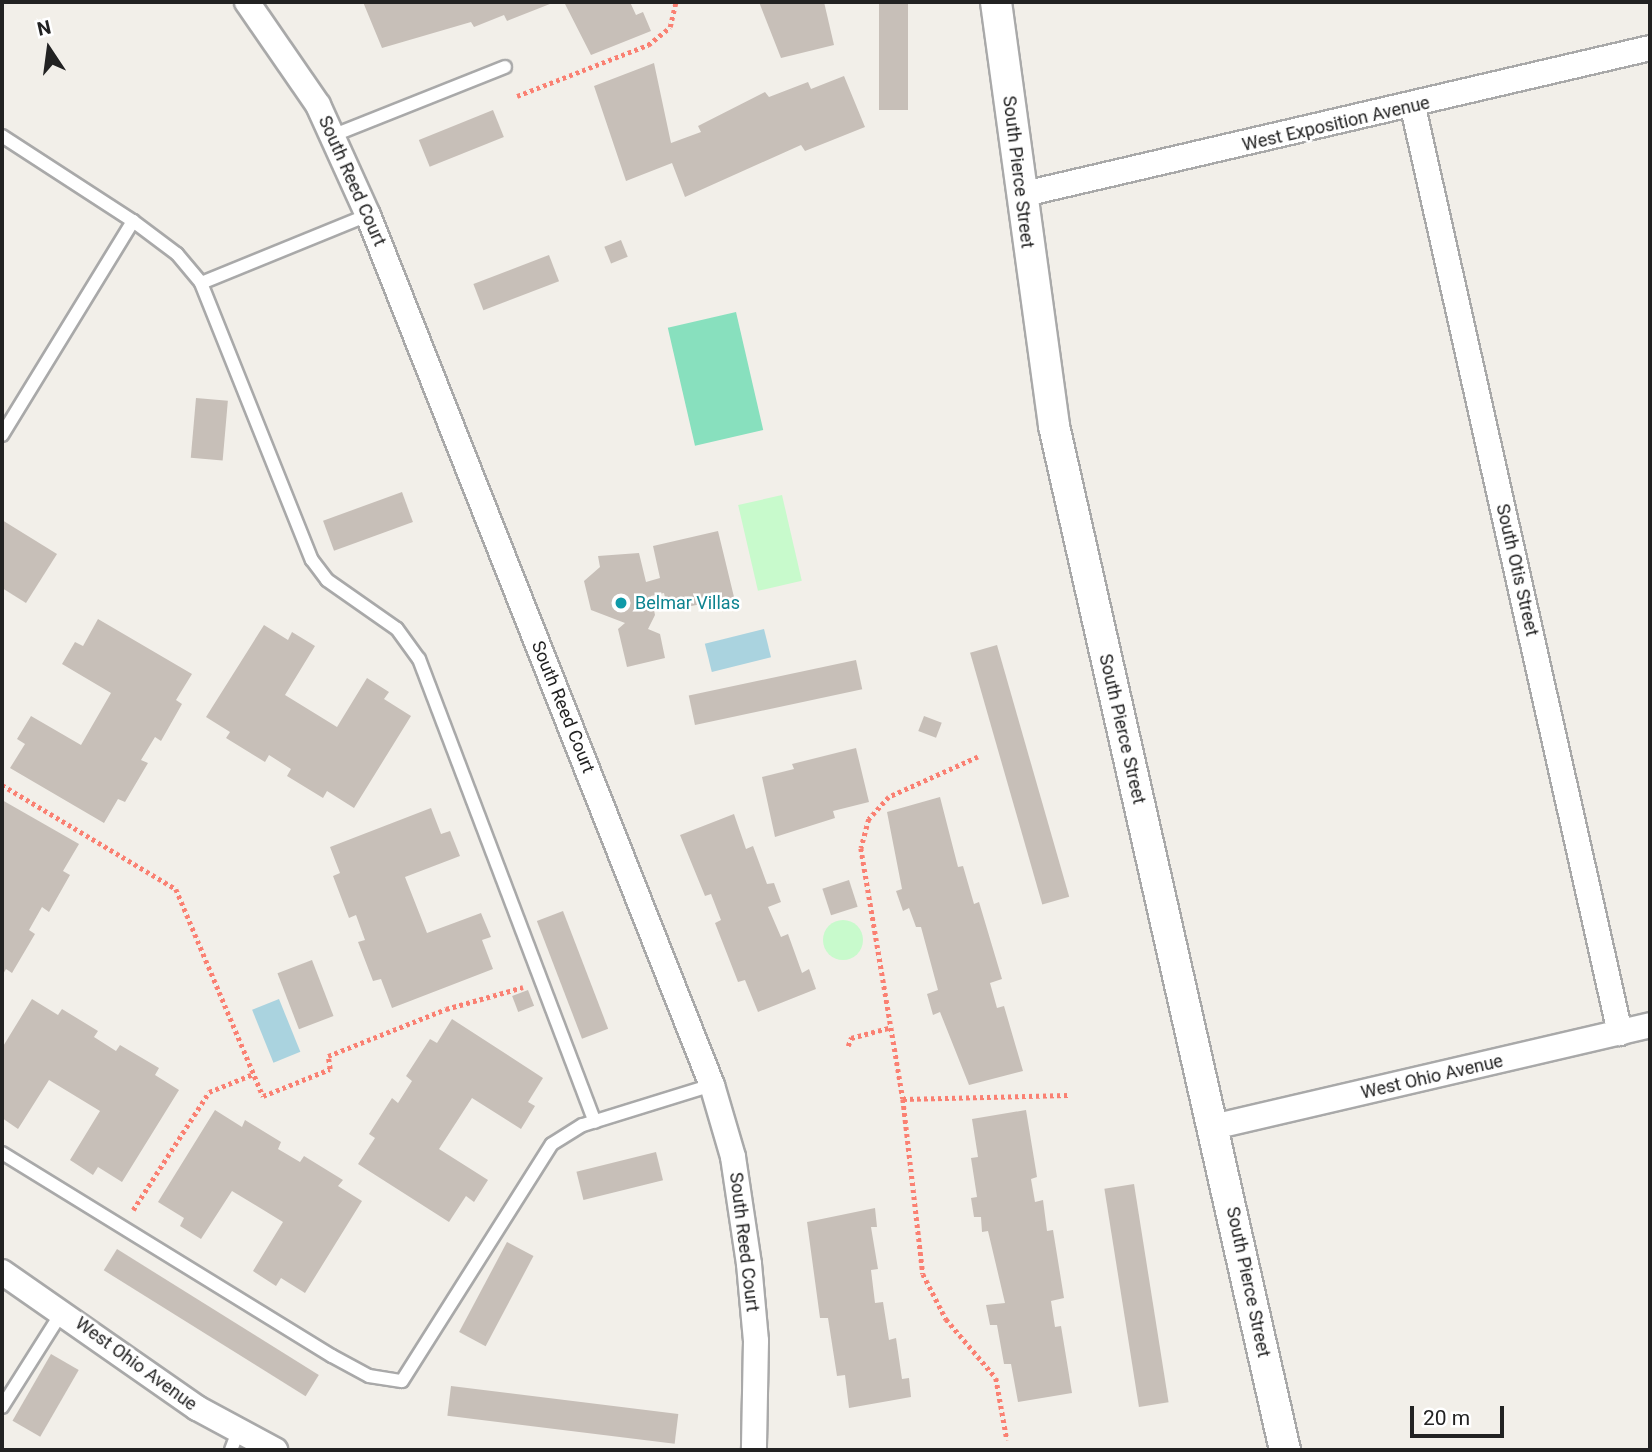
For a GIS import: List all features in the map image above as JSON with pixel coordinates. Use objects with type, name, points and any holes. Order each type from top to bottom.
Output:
[{"type":"street","name":"South Reed Court","points":[[247,2],[298,70],[334,135],[712,1085],[733,1157],[750,1264],[756,1353],[754,1450]]},
{"type":"street","name":"South Pierce Street","points":[[996,2],[1020,195],[1062,463],[1285,1450]]},
{"type":"street","name":"West Exposition Avenue","points":[[1020,195],[1413,107],[1650,48]]},
{"type":"street","name":"South Otis Street","points":[[1413,107],[1620,1033]]},
{"type":"street","name":"West Ohio Avenue","points":[[1213,1127],[1650,1026]]},
{"type":"street","name":"West Ohio Avenue","points":[[2,1272],[62,1312],[234,1441],[275,1450]]},
{"type":"lane","points":[[334,135],[505,67]]},
{"type":"lane","points":[[2,136],[177,254],[201,282],[312,560],[327,580],[397,629],[419,659],[595,1122]]},
{"type":"lane","points":[[201,282],[368,215]]},
{"type":"lane","points":[[2,435],[133,222]]},
{"type":"lane","points":[[2,1153],[359,1371],[402,1381],[541,1155],[572,1129],[712,1085]]},
{"type":"lane","points":[[2,1407],[62,1312]]},
{"type":"path","points":[[517,96],[648,46],[670,27],[676,2]]},
{"type":"path","points":[[978,757],[890,797],[864,831],[862,860],[903,1099],[923,1273],[946,1319],[996,1378],[1007,1440]]},
{"type":"path","points":[[2,785],[176,889],[263,1096],[330,1069],[328,1056],[446,1009],[542,981]]},
{"type":"path","points":[[848,1046],[851,1038],[889,1028]]},
{"type":"path","points":[[122,1228],[209,1092],[253,1074]]},
{"type":"path","points":[[903,1099],[1068,1095]]},
{"type":"green space","points":[[736,312],[763,430],[695,446],[668,328]]},
{"type":"green space","points":[[782,495],[802,581],[758,591],[738,505]]},
{"type":"green space","points":[[843,920],[857,926],[863,940],[857,954],[843,960],[829,954],[823,940],[829,926]]},
{"type":"water","points":[[764,629],[771,657],[712,672],[705,644]]},
{"type":"water","points":[[279,999],[300,1052],[273,1063],[252,1010]]},
{"type":"building","points":[[363,2],[555,2],[507,21],[504,15],[474,27],[471,22],[382,48]]},
{"type":"building","points":[[564,2],[630,2],[636,15],[643,12],[651,31],[591,55]]},
{"type":"building","points":[[759,2],[824,2],[834,45],[781,58]]},
{"type":"building","points":[[879,2],[908,2],[908,110],[879,110]]},
{"type":"building","points":[[654,63],[671,143],[701,132],[698,126],[765,92],[769,97],[808,82],[811,89],[844,76],[865,127],[805,151],[801,145],[685,197],[672,163],[626,181],[594,86]]},
{"type":"building","points":[[493,110],[504,137],[430,167],[419,140]]},
{"type":"building","points":[[621,240],[628,257],[611,263],[604,247]]},
{"type":"building","points":[[549,255],[559,281],[483,310],[473,284]]},
{"type":"building","points":[[196,398],[228,401],[223,461],[191,458]]},
{"type":"building","points":[[402,492],[413,522],[334,551],[323,521]]},
{"type":"building","points":[[2,520],[57,554],[26,603],[2,588]]},
{"type":"building","points":[[718,531],[734,597],[668,611],[664,593],[651,596],[655,615],[648,629],[660,634],[665,658],[627,667],[618,629],[625,623],[591,610],[584,581],[600,567],[598,556],[639,553],[646,582],[660,578],[653,546]]},
{"type":"building","points":[[98,619],[192,674],[176,700],[182,704],[161,741],[155,737],[141,760],[148,763],[125,802],[118,799],[104,823],[10,768],[25,744],[17,739],[31,716],[81,745],[111,693],[62,664],[75,642],[83,646]]},
{"type":"building","points":[[264,625],[288,640],[292,632],[315,646],[285,695],[337,727],[367,678],[389,692],[384,699],[411,716],[354,808],[327,791],[323,798],[287,776],[291,769],[269,755],[265,762],[226,738],[230,732],[206,717]]},
{"type":"building","points":[[997,645],[1069,897],[1042,905],[970,653]]},
{"type":"building","points":[[856,660],[862,689],[695,725],[689,696]]},
{"type":"building","points":[[924,716],[942,723],[936,738],[918,731]]},
{"type":"building","points":[[856,748],[869,802],[833,811],[835,818],[775,837],[762,777],[794,769],[792,764]]},
{"type":"building","points":[[940,797],[958,867],[963,866],[974,904],[979,902],[1002,979],[990,983],[997,1008],[1004,1006],[1023,1071],[969,1085],[940,1012],[933,1015],[927,994],[938,990],[921,927],[916,927],[909,908],[903,911],[896,891],[902,889],[887,812]]},
{"type":"building","points":[[2,800],[79,844],[63,871],[70,875],[49,912],[42,907],[29,930],[35,934],[12,973],[6,969],[2,976]]},
{"type":"building","points":[[431,808],[441,834],[450,831],[460,856],[405,877],[427,933],[481,913],[491,937],[482,940],[493,969],[392,1008],[381,979],[373,981],[358,942],[365,940],[356,915],[349,918],[333,876],[340,873],[330,847]]},
{"type":"building","points":[[734,814],[746,849],[753,846],[767,884],[774,883],[781,902],[768,907],[781,937],[788,934],[802,973],[809,969],[816,989],[758,1012],[745,980],[738,982],[715,923],[721,920],[711,894],[705,896],[680,835]]},
{"type":"building","points":[[849,880],[858,907],[831,915],[822,889]]},
{"type":"building","points":[[563,911],[608,1029],[582,1039],[537,921]]},
{"type":"building","points":[[312,960],[334,1016],[299,1029],[277,973]]},
{"type":"building","points":[[528,990],[534,1006],[518,1012],[512,996]]},
{"type":"building","points":[[32,999],[58,1015],[62,1009],[98,1031],[94,1037],[116,1051],[120,1045],[159,1068],[155,1075],[179,1090],[122,1182],[98,1167],[93,1175],[70,1160],[100,1111],[49,1080],[18,1129],[2,1118],[2,1048]]},
{"type":"building","points":[[452,1019],[543,1078],[528,1102],[535,1106],[521,1129],[472,1098],[439,1149],[488,1180],[474,1202],[466,1196],[449,1222],[358,1164],[375,1138],[369,1134],[392,1098],[398,1103],[412,1081],[406,1076],[430,1039],[437,1043]]},
{"type":"building","points":[[215,1110],[242,1127],[245,1120],[281,1142],[278,1149],[300,1162],[304,1156],[343,1180],[338,1186],[362,1201],[305,1293],[281,1278],[276,1286],[253,1271],[283,1222],[232,1191],[201,1239],[180,1226],[184,1218],[158,1202]]},
{"type":"building","points":[[1026,1110],[1037,1177],[1031,1179],[1035,1202],[1043,1200],[1047,1231],[1053,1230],[1064,1298],[1051,1301],[1055,1327],[1061,1326],[1072,1393],[1018,1402],[1011,1364],[1004,1364],[997,1325],[990,1325],[986,1305],[1005,1303],[988,1231],[982,1232],[981,1217],[974,1217],[971,1198],[977,1197],[971,1158],[978,1157],[972,1119]]},
{"type":"building","points":[[656,1152],[663,1180],[583,1200],[576,1172]]},
{"type":"building","points":[[1134,1184],[1169,1402],[1139,1407],[1104,1189]]},
{"type":"building","points":[[875,1208],[877,1227],[871,1227],[878,1269],[871,1270],[875,1303],[883,1302],[889,1340],[896,1338],[902,1379],[909,1378],[911,1397],[849,1408],[845,1375],[837,1376],[828,1318],[820,1318],[807,1222]]},
{"type":"building","points":[[507,1242],[533,1256],[486,1346],[459,1332]]},
{"type":"building","points":[[117,1249],[319,1375],[306,1396],[104,1270]]},
{"type":"building","points":[[51,1354],[79,1370],[40,1437],[12,1421]]},
{"type":"building","points":[[451,1386],[678,1414],[675,1444],[447,1416]]},
{"type":"place","name":"Belmar Villas","points":[[621,603]]}]
